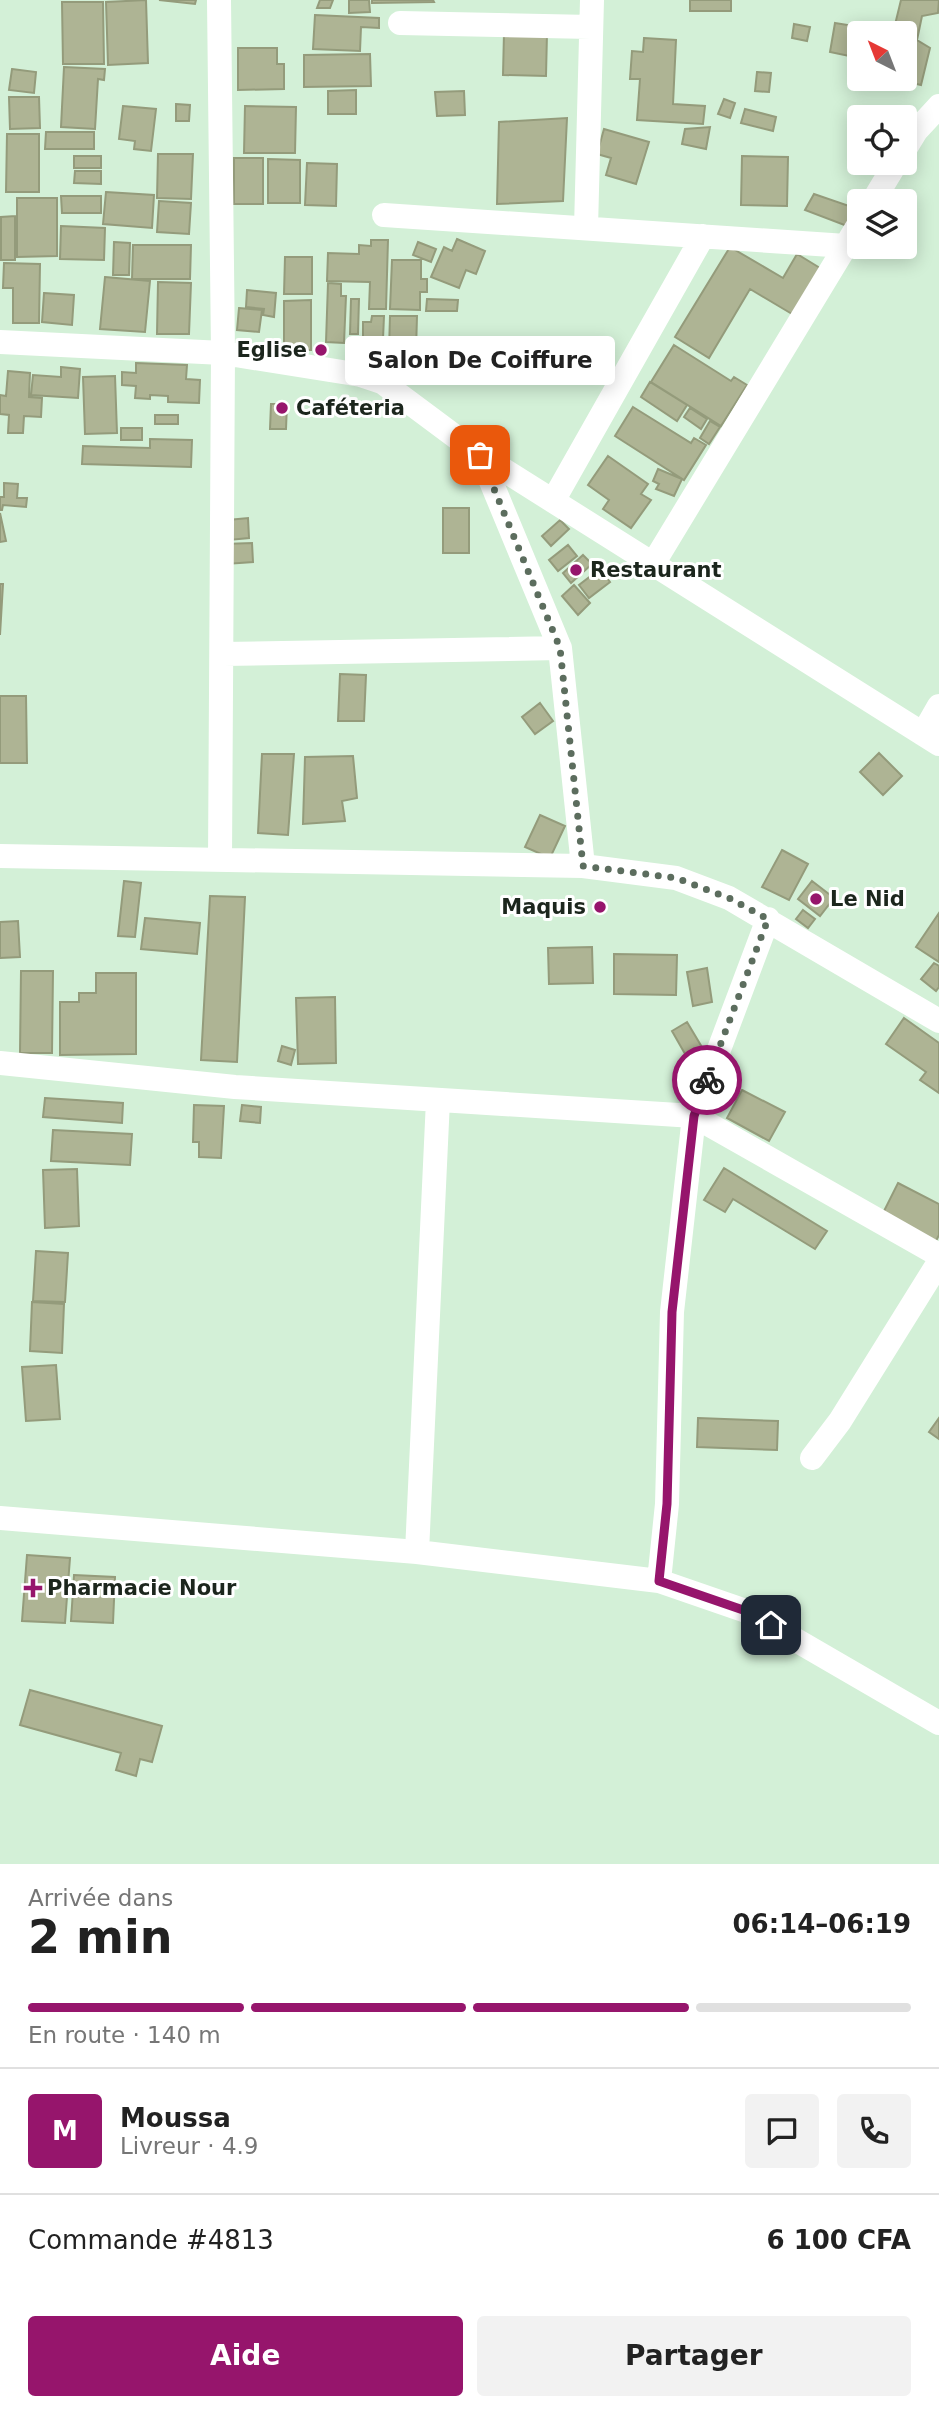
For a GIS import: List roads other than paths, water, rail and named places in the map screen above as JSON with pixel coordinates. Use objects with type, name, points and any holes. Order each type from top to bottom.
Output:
[{"type":"street","points":[[219,0],[223,353],[220,860]]},
{"type":"street","points":[[586,228],[592,0]]},
{"type":"street","points":[[400,23],[591,27]]},
{"type":"street","points":[[917,130],[939,106]]},
{"type":"street","points":[[384,215],[846,246],[653,564]]},
{"type":"street","points":[[554,501],[703,236]]},
{"type":"street","points":[[0,342],[223,353],[360,375],[383,382],[480,455],[931,739],[939,706]]},
{"type":"street","points":[[480,455],[560,648],[583,866]]},
{"type":"street","points":[[223,654],[560,648]]},
{"type":"street","points":[[0,856],[583,866],[676,878],[729,898],[768,919],[939,1021]]},
{"type":"street","points":[[659,1581],[667,1504],[672,1312],[694,1116],[768,919]]},
{"type":"street","points":[[0,1063],[234,1087],[694,1116],[939,1255]]},
{"type":"street","points":[[417,1552],[438,1100]]},
{"type":"street","points":[[812,1458],[840,1421],[939,1262]]},
{"type":"street","points":[[0,1518],[417,1552],[659,1581],[746,1611],[939,1723]]},
{"type":"place","name":"Eglise","points":[[321,350]]},
{"type":"place","name":"Caféteria","points":[[282,408]]},
{"type":"place","name":"Salon De Coiffure","points":[[480,455]]},
{"type":"place","name":"Restaurant","points":[[576,570]]},
{"type":"place","name":"Le Nid","points":[[816,899]]},
{"type":"place","name":"Maquis","points":[[600,907]]},
{"type":"place","name":"Pharmacie Nour","points":[[33,1588]]}]
